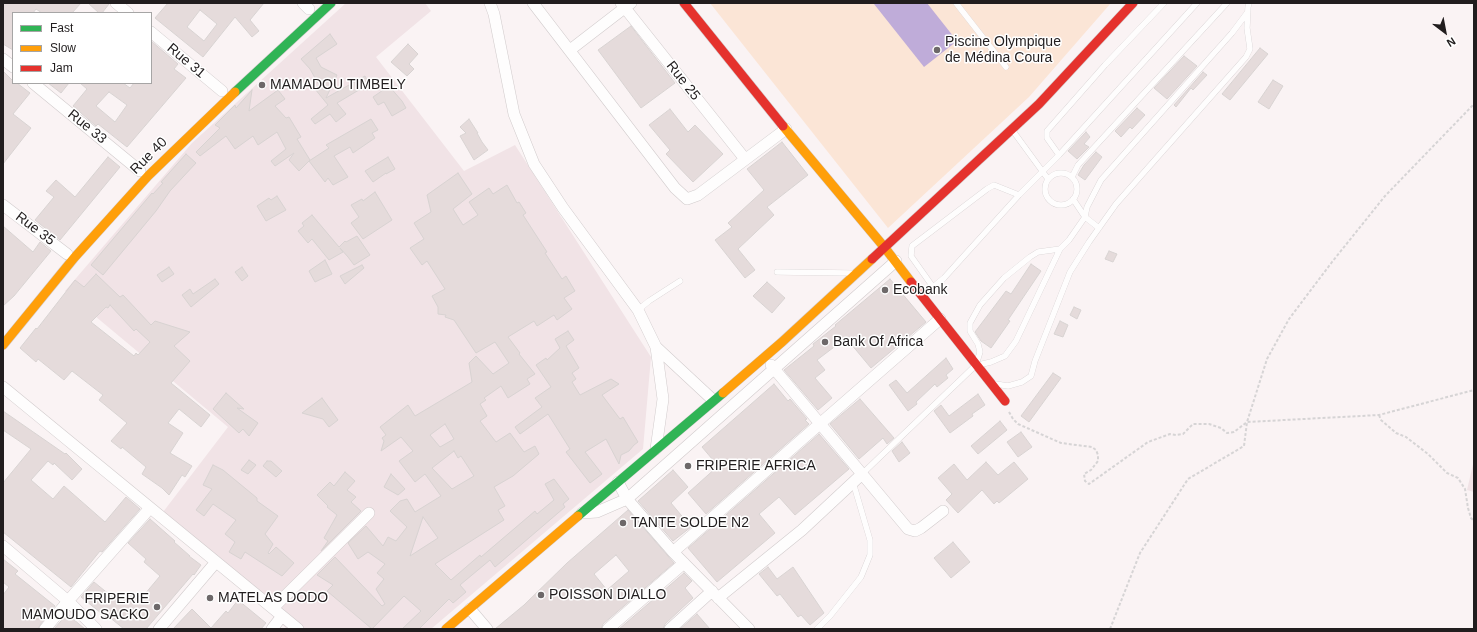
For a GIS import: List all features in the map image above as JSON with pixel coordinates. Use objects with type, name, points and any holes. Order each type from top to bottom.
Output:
[{"type":"street","points":[[116,3],[127,12]]},
{"type":"street","name":"Rue 40","points":[[3,345],[74,258],[148,176],[230,97],[332,3]]},
{"type":"street","points":[[490,3],[494,14],[514,114],[534,164],[563,208],[638,310],[656,347],[663,399],[656,449]]},
{"type":"street","points":[[533,3],[675,188],[687,199],[698,195],[786,129]]},
{"type":"street","points":[[684,3],[896,261],[1005,401]]},
{"type":"street","points":[[446,629],[764,357],[858,273],[1039,104],[1133,3]]},
{"type":"street","points":[[570,50],[626,5]]},
{"type":"street","name":"Rue 25","points":[[626,5],[745,160]]},
{"type":"street","name":"Rue 31","points":[[152,33],[222,91]]},
{"type":"street","points":[[3,58],[12,66]]},
{"type":"street","name":"Rue 33","points":[[34,84],[140,171]]},
{"type":"street","name":"Rue 40","points":[[8,324],[67,254],[140,171],[156,155]]},
{"type":"street","name":"Rue 35","points":[[3,205],[67,254]]},
{"type":"street","points":[[581,513],[597,512],[627,499],[896,261]]},
{"type":"street","points":[[673,552],[940,319]]},
{"type":"street","points":[[656,347],[713,400]]},
{"type":"street","points":[[764,357],[820,424],[857,478],[908,529],[915,531],[921,528],[943,511]]},
{"type":"street","points":[[3,387],[298,629]]},
{"type":"street","points":[[670,629],[802,530],[857,478]]},
{"type":"street","points":[[618,482],[627,499],[673,552],[749,629]]},
{"type":"street","points":[[45,629],[150,508]]},
{"type":"street","points":[[273,608],[369,513]]},
{"type":"street","points":[[3,546],[68,601],[96,629]]},
{"type":"street","points":[[159,629],[216,562]]},
{"type":"street","points":[[608,629],[684,563]]},
{"type":"street","points":[[470,609],[487,629]]},
{"type":"street","points":[[272,629],[282,616]]},
{"type":"lane","points":[[956,3],[1006,67]]},
{"type":"lane","points":[[1059,155],[1047,138],[1048,131],[1105,66],[1164,3]]},
{"type":"lane","points":[[922,294],[944,278],[1019,195],[1059,155],[1197,3]]},
{"type":"lane","points":[[1072,177],[1078,165],[1227,3]]},
{"type":"lane","points":[[990,383],[1008,386],[1022,382],[1031,376],[1035,361],[1070,272],[1099,228],[1116,204],[1246,57],[1250,49],[1247,28],[1249,3]]},
{"type":"lane","points":[[976,365],[991,362],[1005,356],[1016,341],[1060,249],[1070,240],[1085,217],[1087,207],[1101,180],[1232,33],[1248,13]]},
{"type":"lane","points":[[1012,129],[1048,179]]},
{"type":"lane","points":[[1061,173],[1072,177],[1077,188],[1073,199],[1064,205],[1058,205],[1050,201],[1045,194],[1048,179],[1055,174],[1061,173]]},
{"type":"lane","points":[[933,287],[911,256],[912,246],[994,185],[1019,195]]},
{"type":"lane","points":[[1073,199],[1085,217],[1099,228]]},
{"type":"lane","points":[[817,629],[830,616],[860,577],[870,554],[870,540],[857,478],[976,365],[980,352],[978,344],[970,331],[970,323],[980,305],[1004,278],[1030,257],[1038,252],[1060,249]]},
{"type":"lane","points":[[777,272],[858,273]]},
{"type":"lane","points":[[638,310],[680,281]]},
{"type":"path","points":[[1110,629],[1140,554],[1188,479],[1244,446],[1247,422],[1267,359],[1289,319],[1385,196],[1474,104]]},
{"type":"path","points":[[1005,401],[1013,419],[1018,424],[1061,443],[1092,447],[1096,450],[1098,462],[1091,470],[1084,474],[1084,481],[1089,484],[1148,442],[1155,438],[1162,438],[1170,434],[1183,434],[1193,424],[1210,424],[1221,428],[1227,433],[1234,432],[1247,422],[1379,415],[1474,390]]},
{"type":"path","points":[[1379,415],[1381,420],[1396,433],[1406,437],[1428,454],[1447,473],[1458,478],[1465,489],[1468,508],[1471,518],[1474,521]]},
{"type":"shaded area","points":[[346,3],[425,3],[431,11],[376,57],[464,171],[515,145],[651,357],[643,449],[431,629],[287,629],[206,554],[160,516],[228,427],[65,291],[192,143]]},
{"type":"shaded area","points":[[710,3],[1111,3],[1029,97],[888,228]]},
{"type":"shaded area","points":[[927,3],[957,41],[924,67],[874,4]]},
{"type":"shaded area","points":[[1474,460],[1474,492],[1467,490]]},
{"type":"building","points":[[3,3],[81,3],[73,12],[40,12],[36,9],[34,12],[12,12],[12,49],[3,44]]},
{"type":"building","points":[[88,3],[109,3],[103,12],[98,12]]},
{"type":"building","points":[[168,3],[264,3],[250,20],[259,31],[252,37],[235,17],[203,57],[155,18]],"holes":[[[200,10],[217,24],[204,41],[187,27]]]},
{"type":"building","points":[[631,26],[675,83],[641,108],[598,50]]},
{"type":"building","points":[[330,34],[337,44],[316,58],[321,67],[337,75],[326,98],[365,76],[369,84],[337,103],[346,114],[336,122],[330,114],[315,124],[311,119],[328,105],[315,89],[319,85],[310,69],[301,59]]},
{"type":"building","points":[[152,42],[178,64],[174,69],[186,78],[127,147],[98,124],[96,126],[73,106],[87,89],[81,84],[124,84],[130,88],[133,84],[152,84]],"holes":[[[109,92],[127,105],[115,122],[96,106]]]},
{"type":"building","points":[[408,44],[418,54],[409,64],[414,69],[407,76],[391,62]]},
{"type":"building","points":[[1260,48],[1268,54],[1230,100],[1222,94]]},
{"type":"building","points":[[1184,56],[1197,66],[1167,99],[1154,88]]},
{"type":"building","points":[[3,71],[12,80],[12,84],[18,84],[30,93],[13,114],[31,128],[3,164]]},
{"type":"building","points":[[1203,72],[1207,75],[1193,90],[1191,88],[1176,107],[1174,105]]},
{"type":"building","points":[[1273,80],[1283,86],[1269,109],[1258,102]]},
{"type":"building","points":[[49,84],[68,84],[61,93]]},
{"type":"building","points":[[389,86],[406,108],[392,116],[384,102],[378,105],[373,97]]},
{"type":"building","points":[[252,90],[249,111],[278,90],[285,99],[275,106],[286,118],[289,117],[301,137],[297,139],[310,160],[299,171],[289,160],[294,153],[275,166],[271,161],[286,149],[277,132],[258,145],[253,136],[235,149],[226,136],[200,156],[196,152],[220,128],[215,125],[235,105],[236,108]]},
{"type":"building","points":[[1137,108],[1145,115],[1132,129],[1130,127],[1121,137],[1115,131]]},
{"type":"building","points":[[670,109],[688,132],[695,125],[723,154],[693,182],[666,154],[670,150],[649,125]]},
{"type":"building","points":[[371,119],[378,130],[372,133],[375,138],[353,153],[350,147],[334,156],[348,177],[333,185],[328,178],[325,182],[309,161],[329,148],[326,145]]},
{"type":"building","points":[[469,119],[488,150],[474,160],[460,136],[466,133],[460,127]]},
{"type":"building","points":[[1086,132],[1090,137],[1084,144],[1089,147],[1077,159],[1068,151]]},
{"type":"building","points":[[782,142],[808,175],[767,207],[774,215],[738,249],[755,270],[745,278],[715,240],[732,227],[728,223],[764,190],[747,169]]},
{"type":"building","points":[[1096,152],[1102,157],[1085,180],[1078,175],[1084,165]]},
{"type":"building","points":[[186,154],[196,163],[170,191],[156,211],[103,275],[91,265],[152,193],[153,194],[163,183],[161,182]]},
{"type":"building","points":[[108,157],[120,167],[60,240],[35,220],[54,197],[46,191],[56,180],[75,197]]},
{"type":"building","points":[[388,157],[395,169],[373,182],[365,171]]},
{"type":"building","points":[[458,173],[472,194],[453,209],[463,225],[478,215],[469,202],[489,188],[493,194],[507,185],[517,203],[519,202],[526,213],[523,215],[547,252],[545,253],[562,279],[566,276],[575,291],[564,298],[572,309],[557,320],[554,315],[537,326],[534,321],[508,337],[535,374],[527,379],[530,384],[508,398],[501,386],[484,398],[486,400],[480,404],[487,416],[480,421],[496,442],[510,433],[524,452],[535,446],[539,454],[513,476],[494,487],[505,506],[498,510],[504,520],[435,564],[451,580],[480,555],[481,557],[535,511],[537,514],[554,500],[545,484],[554,479],[569,499],[563,504],[565,507],[495,567],[490,560],[460,585],[466,592],[453,603],[449,599],[419,629],[402,629],[421,611],[404,596],[372,629],[327,591],[333,585],[317,575],[335,557],[382,606],[385,604],[376,589],[384,579],[377,573],[385,564],[368,552],[358,559],[348,543],[366,526],[383,546],[388,537],[396,541],[407,527],[390,511],[400,501],[407,499],[415,512],[441,496],[425,474],[415,482],[399,461],[413,451],[401,437],[381,451],[384,441],[382,438],[386,435],[380,427],[408,405],[415,416],[472,382],[469,363],[476,356],[493,374],[509,363],[495,342],[476,353],[454,320],[445,317],[446,315],[438,314],[438,307],[432,296],[445,289],[427,261],[422,265],[410,248],[424,239],[414,223],[431,212],[427,195]],"holes":[[[445,424],[454,439],[440,447],[430,435]],[[454,451],[458,458],[461,456],[474,476],[452,489],[432,468]],[[423,517],[438,538],[410,556]]]},
{"type":"building","points":[[375,192],[392,220],[363,239],[351,223],[359,217],[351,205],[362,199],[363,201]]},
{"type":"building","points":[[277,196],[286,210],[266,221],[257,206],[269,198],[271,200]]},
{"type":"building","points":[[312,215],[339,247],[345,241],[346,242],[357,236],[370,255],[354,265],[340,248],[343,252],[329,260],[312,239],[308,243],[298,231],[304,226],[302,223]]},
{"type":"building","points":[[3,226],[33,252],[40,242],[51,251],[14,296],[3,306]]},
{"type":"building","points":[[1109,251],[1117,254],[1113,262],[1105,259]]},
{"type":"building","points":[[325,260],[332,274],[315,282],[309,271]]},
{"type":"building","points":[[1031,264],[1041,271],[1008,320],[1010,321],[991,348],[981,341],[975,332],[1006,291],[1011,294]]},
{"type":"building","points":[[362,265],[364,268],[345,284],[340,276]]},
{"type":"building","points":[[169,267],[174,274],[162,282],[157,275]]},
{"type":"building","points":[[242,267],[248,276],[242,281],[235,272]]},
{"type":"building","points":[[96,274],[120,297],[123,295],[151,325],[155,321],[190,332],[174,346],[190,361],[171,383],[210,415],[201,427],[179,409],[168,423],[183,433],[170,453],[192,466],[185,477],[182,475],[169,495],[162,488],[142,474],[146,467],[122,447],[121,449],[111,441],[127,423],[99,400],[103,395],[72,371],[64,380],[38,359],[36,362],[20,348],[36,328],[37,329],[75,280],[84,287]],"holes":[[[110,305],[134,331],[136,329],[150,342],[138,355],[136,353],[134,356],[91,322]]]},
{"type":"building","points":[[215,279],[219,284],[191,307],[182,295],[190,289],[193,294]]},
{"type":"building","points":[[890,279],[926,322],[871,368],[846,338],[817,360],[825,370],[815,378],[832,398],[818,410],[784,370],[814,346],[813,344]]},
{"type":"building","points":[[767,282],[785,298],[772,313],[753,296]]},
{"type":"building","points":[[1074,307],[1081,310],[1077,319],[1070,315]]},
{"type":"building","points":[[1060,321],[1068,325],[1063,337],[1054,334]]},
{"type":"building","points":[[568,331],[574,340],[566,346],[579,368],[572,373],[576,379],[572,382],[580,395],[611,379],[619,384],[602,395],[620,419],[623,417],[638,442],[629,451],[621,455],[619,464],[606,439],[585,452],[602,474],[590,483],[566,452],[570,449],[548,414],[520,434],[515,427],[542,407],[535,398],[551,387],[536,365],[546,358],[547,360],[560,348],[555,339]]},
{"type":"building","points":[[946,358],[953,369],[946,375],[948,378],[937,387],[935,384],[916,402],[917,404],[908,411],[889,385],[896,380],[907,393]]},
{"type":"building","points":[[1053,373],[1061,378],[1029,422],[1021,416]]},
{"type":"building","points":[[774,384],[788,401],[790,399],[807,419],[805,420],[809,424],[706,514],[688,493],[718,466],[702,447]]},
{"type":"building","points":[[226,393],[244,409],[237,408],[258,423],[249,436],[243,429],[239,433],[213,409]]},
{"type":"building","points":[[978,394],[985,405],[950,433],[934,411],[941,405],[949,416]]},
{"type":"building","points":[[322,398],[338,420],[329,427],[323,419],[302,413]]},
{"type":"building","points":[[860,399],[894,438],[887,444],[883,438],[859,459],[830,424]]},
{"type":"building","points":[[3,411],[65,454],[66,453],[82,469],[72,480],[54,463],[53,465],[48,461],[31,480],[53,499],[64,486],[105,522],[126,497],[140,509],[102,552],[100,551],[71,587],[3,532],[3,483],[31,449],[3,430]]},
{"type":"building","points":[[1000,421],[1007,430],[978,454],[971,446]]},
{"type":"building","points":[[1021,432],[1032,447],[1018,457],[1007,442]]},
{"type":"building","points":[[819,434],[849,469],[795,515],[779,497],[759,514],[775,533],[717,582],[688,548]]},
{"type":"building","points":[[902,442],[910,453],[899,462],[892,451]]},
{"type":"building","points":[[249,460],[256,465],[248,474],[241,470]]},
{"type":"building","points":[[267,461],[271,461],[282,471],[276,477],[263,466]]},
{"type":"building","points":[[986,462],[998,475],[1014,462],[1028,479],[999,503],[997,501],[994,504],[982,490],[958,513],[946,500],[952,494],[938,478],[954,464],[967,480]]},
{"type":"building","points":[[213,465],[223,470],[257,498],[257,501],[278,516],[265,534],[273,544],[268,553],[269,554],[276,547],[294,563],[282,576],[245,552],[241,559],[229,552],[235,542],[225,534],[236,520],[213,504],[204,516],[196,510],[212,489],[203,485]]},
{"type":"building","points":[[673,470],[688,487],[671,503],[691,527],[673,541],[638,501]]},
{"type":"building","points":[[345,472],[355,481],[347,490],[356,497],[351,502],[361,511],[321,551],[328,541],[324,538],[337,515],[327,507],[328,506],[317,495],[330,482],[334,486]]},
{"type":"building","points":[[391,474],[405,489],[398,495],[384,487]]},
{"type":"building","points":[[628,510],[674,563],[603,624],[601,629],[495,629],[524,605],[567,563]],"holes":[[[616,555],[629,571],[607,590],[594,574]]]},
{"type":"building","points":[[150,519],[175,541],[174,542],[189,556],[201,565],[194,575],[193,574],[146,629],[124,629],[81,597],[94,582],[121,604],[129,594],[139,601],[160,576],[144,562],[146,559],[128,543]]},
{"type":"building","points":[[953,542],[970,562],[951,578],[934,558]]},
{"type":"building","points":[[3,559],[18,571],[15,574],[55,606],[38,629],[3,629],[3,595],[9,587],[3,582]]},
{"type":"building","points":[[768,567],[777,579],[793,567],[824,613],[810,625],[801,615],[798,617],[780,594],[777,596],[759,574]]},
{"type":"building","points":[[684,573],[692,581],[685,588],[693,598],[665,624],[663,629],[619,629]]},
{"type":"building","points":[[238,600],[266,623],[261,629],[173,629],[192,609],[211,628],[226,611],[228,613]]},
{"type":"building","points":[[67,614],[85,629],[54,629]]},
{"type":"building","points":[[697,614],[710,629],[680,629]]},
{"type":"traffic: fast","points":[[235,92],[331,3]]},
{"type":"traffic: fast","points":[[578,516],[723,393]]},
{"type":"traffic: slow","points":[[3,345],[74,258],[148,176],[235,92]]},
{"type":"traffic: slow","points":[[783,126],[885,248],[911,282]]},
{"type":"traffic: slow","points":[[723,393],[782,342],[872,259]]},
{"type":"traffic: slow","points":[[446,629],[578,516]]},
{"type":"traffic: jam","points":[[684,3],[783,126]]},
{"type":"traffic: jam","points":[[872,259],[1039,104],[1133,3]]},
{"type":"traffic: jam","points":[[911,282],[1005,401]]},
{"type":"place","name":"Piscine Olympique de Médina Coura","points":[[937,50]]},
{"type":"place","name":"MAMADOU TIMBELY","points":[[262,85]]},
{"type":"place","name":"Ecobank","points":[[885,290]]},
{"type":"place","name":"Bank Of Africa","points":[[825,342]]},
{"type":"place","name":"FRIPERIE AFRICA","points":[[688,466]]},
{"type":"place","name":"TANTE SOLDE N2","points":[[623,523]]},
{"type":"place","name":"POISSON DIALLO","points":[[541,595]]},
{"type":"place","name":"MATELAS DODO","points":[[210,598]]},
{"type":"place","name":"FRIPERIE MAMOUDO SACKO","points":[[157,607]]}]
